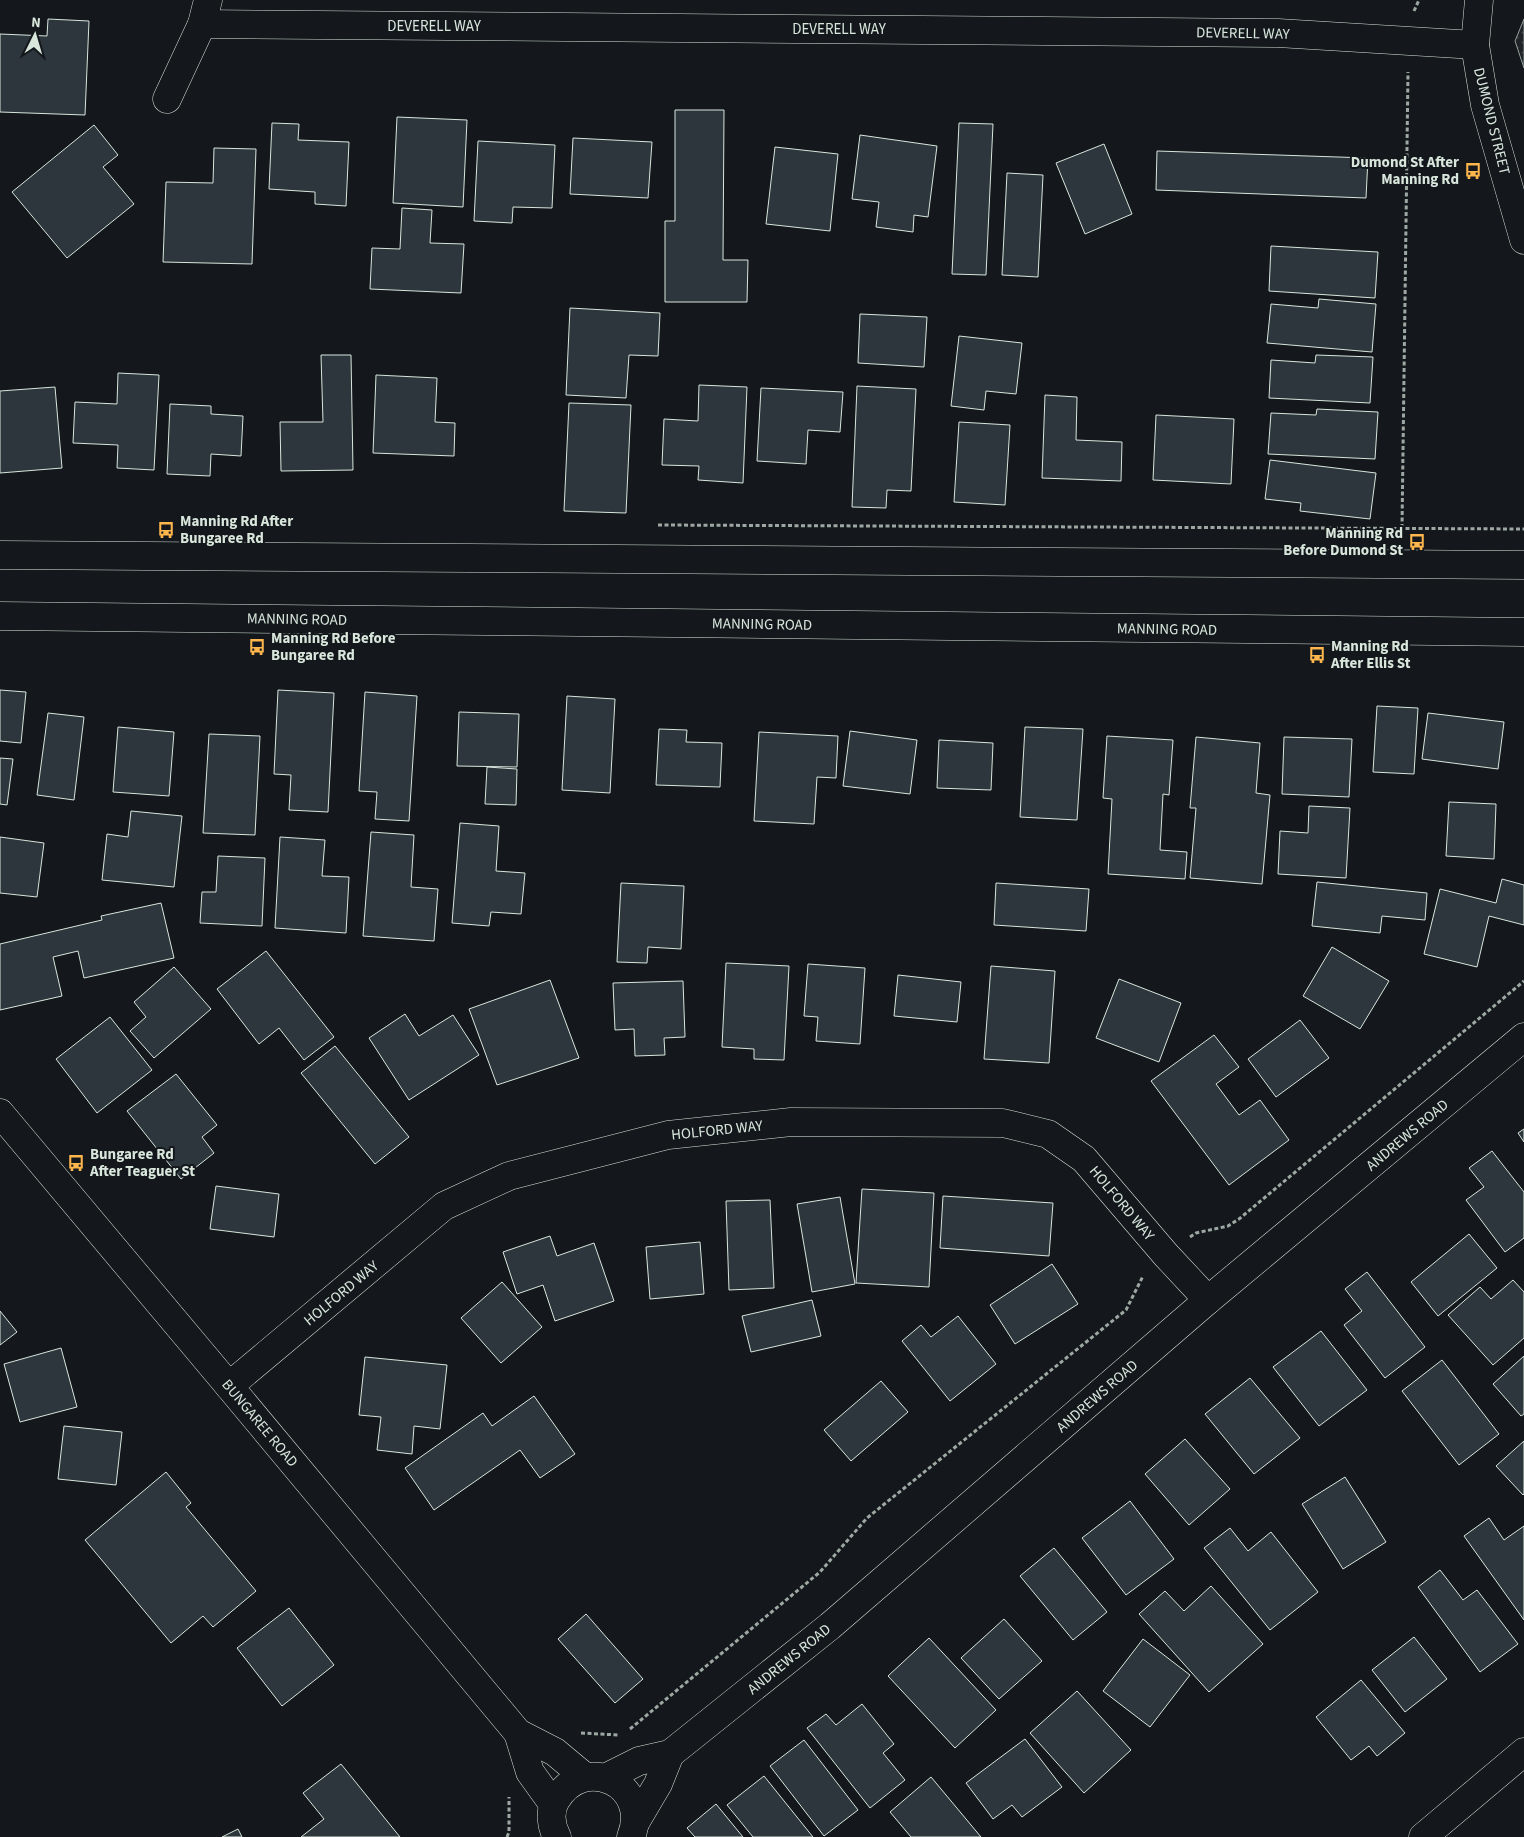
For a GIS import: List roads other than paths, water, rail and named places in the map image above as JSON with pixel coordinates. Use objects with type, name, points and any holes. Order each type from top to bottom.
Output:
[{"type":"street","name":"DUMOND STREET","points":[[1479,0],[1475,45],[1485,105],[1524,240]]},
{"type":"street","name":"DEVERELL WAY","points":[[167,99],[205,12],[1278,33],[1475,45]]},
{"type":"street","points":[[0,555],[1524,565]]},
{"type":"street","name":"MANNING ROAD","points":[[0,616],[1524,632]]},
{"type":"street","name":"ANDREWS ROAD","points":[[595,1777],[670,1754],[830,1626],[1208,1300],[1524,1037]]},
{"type":"street","name":"BUNGAREE ROAD","points":[[0,1114],[518,1733],[549,1824]]},
{"type":"street","name":"HOLFORD WAY","points":[[229,1386],[444,1206],[509,1176],[668,1135],[791,1122],[1003,1123],[1022,1126],[1048,1134],[1084,1159],[1166,1255],[1208,1300]]},
{"type":"street","name":"BUNGAREE ROAD","points":[[518,1733],[555,1752],[595,1777],[620,1786],[631,1800],[633,1830]]},
{"type":"street","points":[[1423,1837],[1524,1752]]},
{"type":"street","name":"ANDREWS ROAD","points":[[633,1830],[658,1784],[670,1754]]},
{"type":"street","name":"BUNGAREE ROAD","points":[[549,1824],[561,1792],[572,1782],[595,1777]]},
{"type":"place","name":"Dumond St After Manning Rd","points":[[1473,171]]},
{"type":"place","name":"Manning Rd After Bungaree Rd","points":[[166,530]]},
{"type":"place","name":"Manning Rd Before Dumond St","points":[[1417,542]]},
{"type":"place","name":"Manning Rd Before Bungaree Rd","points":[[257,647]]},
{"type":"place","name":"Manning Rd After Ellis St","points":[[1317,655]]},
{"type":"place","name":"Bungaree Rd After Teaguer St","points":[[76,1163]]}]
